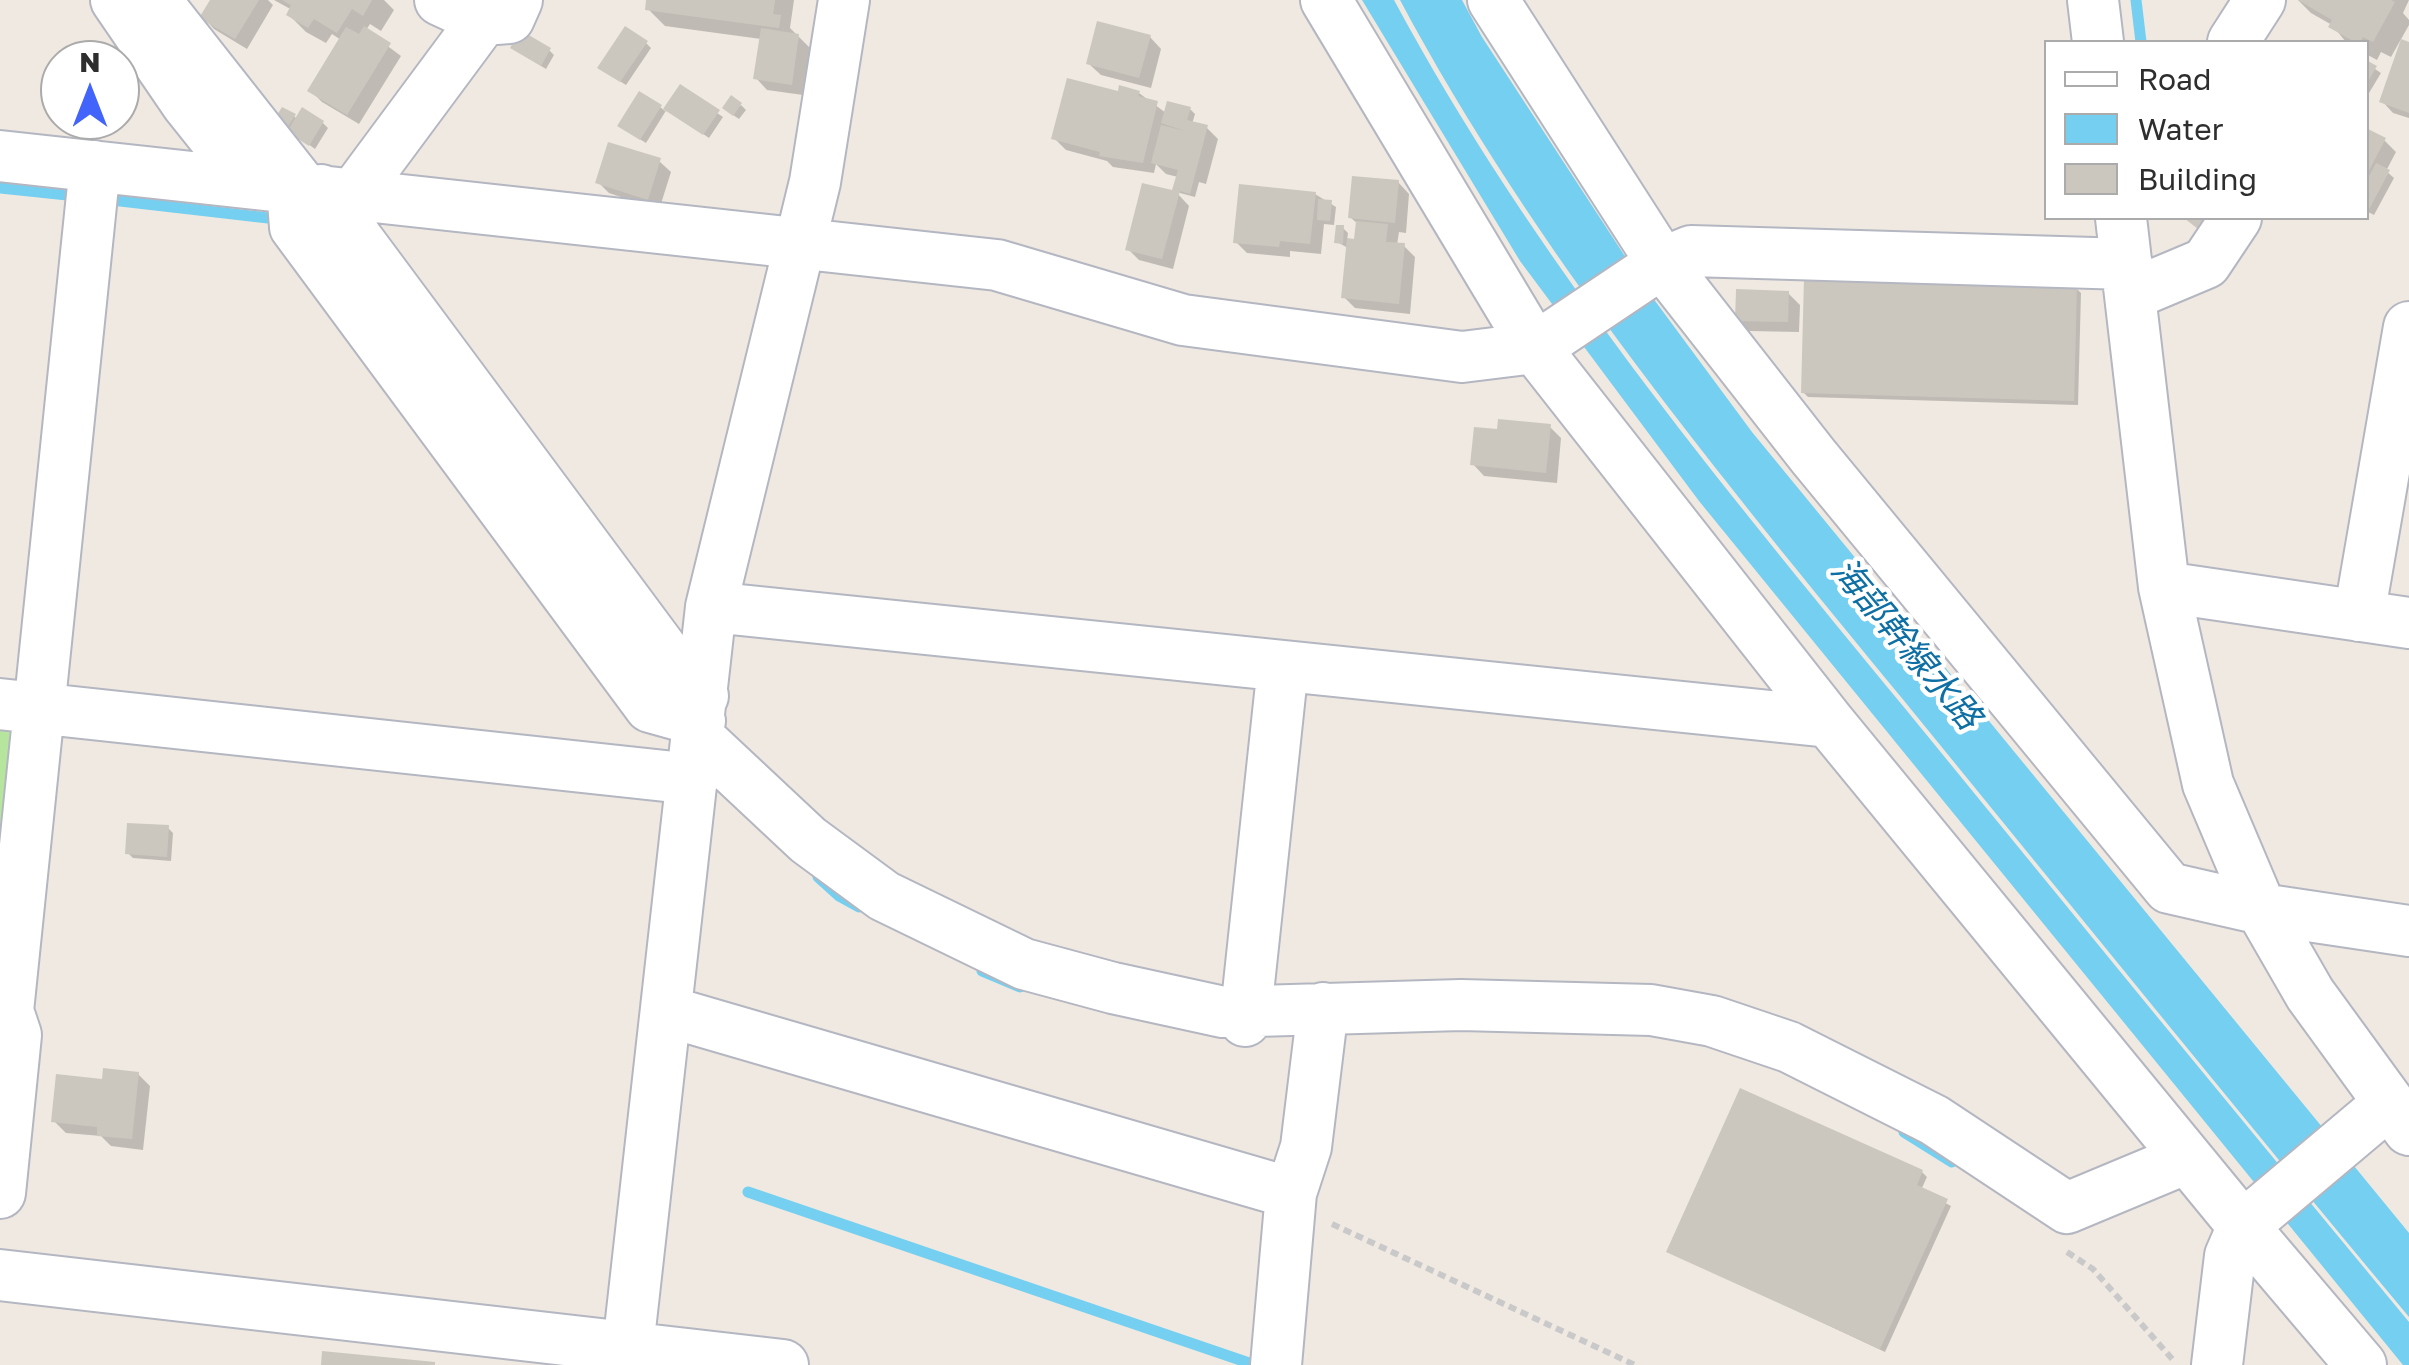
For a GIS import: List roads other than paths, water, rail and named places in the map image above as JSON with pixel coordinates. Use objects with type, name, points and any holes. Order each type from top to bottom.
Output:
[{"type":"street","points":[[116,0],[188,104],[304,189]]},
{"type":"street","points":[[155,0],[676,668],[698,733],[808,840],[884,896],[1024,964],[1246,1016],[1322,1008],[1460,1004],[1651,1010],[1712,1021],[1788,1047],[1934,1120],[2067,1208],[2187,1158]]},
{"type":"street","points":[[627,1356],[711,607],[814,182],[844,0]]},
{"type":"street","points":[[1326,0],[1543,342],[1829,722],[2187,1158],[2253,1219],[2362,1365]]},
{"type":"street","points":[[1493,0],[1653,269],[1813,456],[2169,888],[2261,908],[2409,931]]},
{"type":"street","points":[[2093,0],[2098,40]]},
{"type":"street","points":[[2234,40],[2260,0]]},
{"type":"street","points":[[304,189],[480,7]]},
{"type":"street","points":[[0,156],[997,265],[1183,320],[1462,356],[1543,342],[1653,269],[1692,251],[2206,262],[2235,220]]},
{"type":"street","points":[[0,1194],[16,1034],[8,1011],[20,706],[95,166]]},
{"type":"street","points":[[2126,259],[2164,587],[2208,784],[2261,908],[2310,994],[2399,1117],[2343,1143],[2253,1219],[2230,1256],[2217,1365]]},
{"type":"street","points":[[2358,616],[2409,327]]},
{"type":"street","points":[[2164,587],[2409,623]]},
{"type":"street","points":[[711,607],[1829,722]]},
{"type":"street","points":[[1246,1016],[1283,666]]},
{"type":"street","points":[[20,706],[698,733]]},
{"type":"street","points":[[1276,1365],[1290,1199],[1306,1147],[1322,1008]]},
{"type":"street","points":[[666,1011],[1290,1199]]},
{"type":"street","points":[[0,1276],[627,1356],[782,1365]]},
{"type":"water","points":[[1362,0],[1394,0],[1506,187],[1567,277],[1697,452],[2409,1322],[2409,1365],[2403,1365],[1699,501],[1520,261]]},
{"type":"water","name":"海部幹線水路","points":[[1400,0],[1462,0],[1482,37],[1647,290],[1752,432],[2409,1233],[2409,1317],[1833,614],[1633,360],[1510,185]]},
{"type":"waterway","points":[[2136,0],[2141,40]]},
{"type":"waterway","points":[[0,188],[77,196]]},
{"type":"waterway","points":[[103,199],[268,218]]},
{"type":"waterway","points":[[818,877],[859,907]]},
{"type":"waterway","points":[[982,971],[1020,987]]},
{"type":"waterway","points":[[1904,1132],[1952,1162]]},
{"type":"waterway","points":[[748,1192],[1252,1364]]}]
